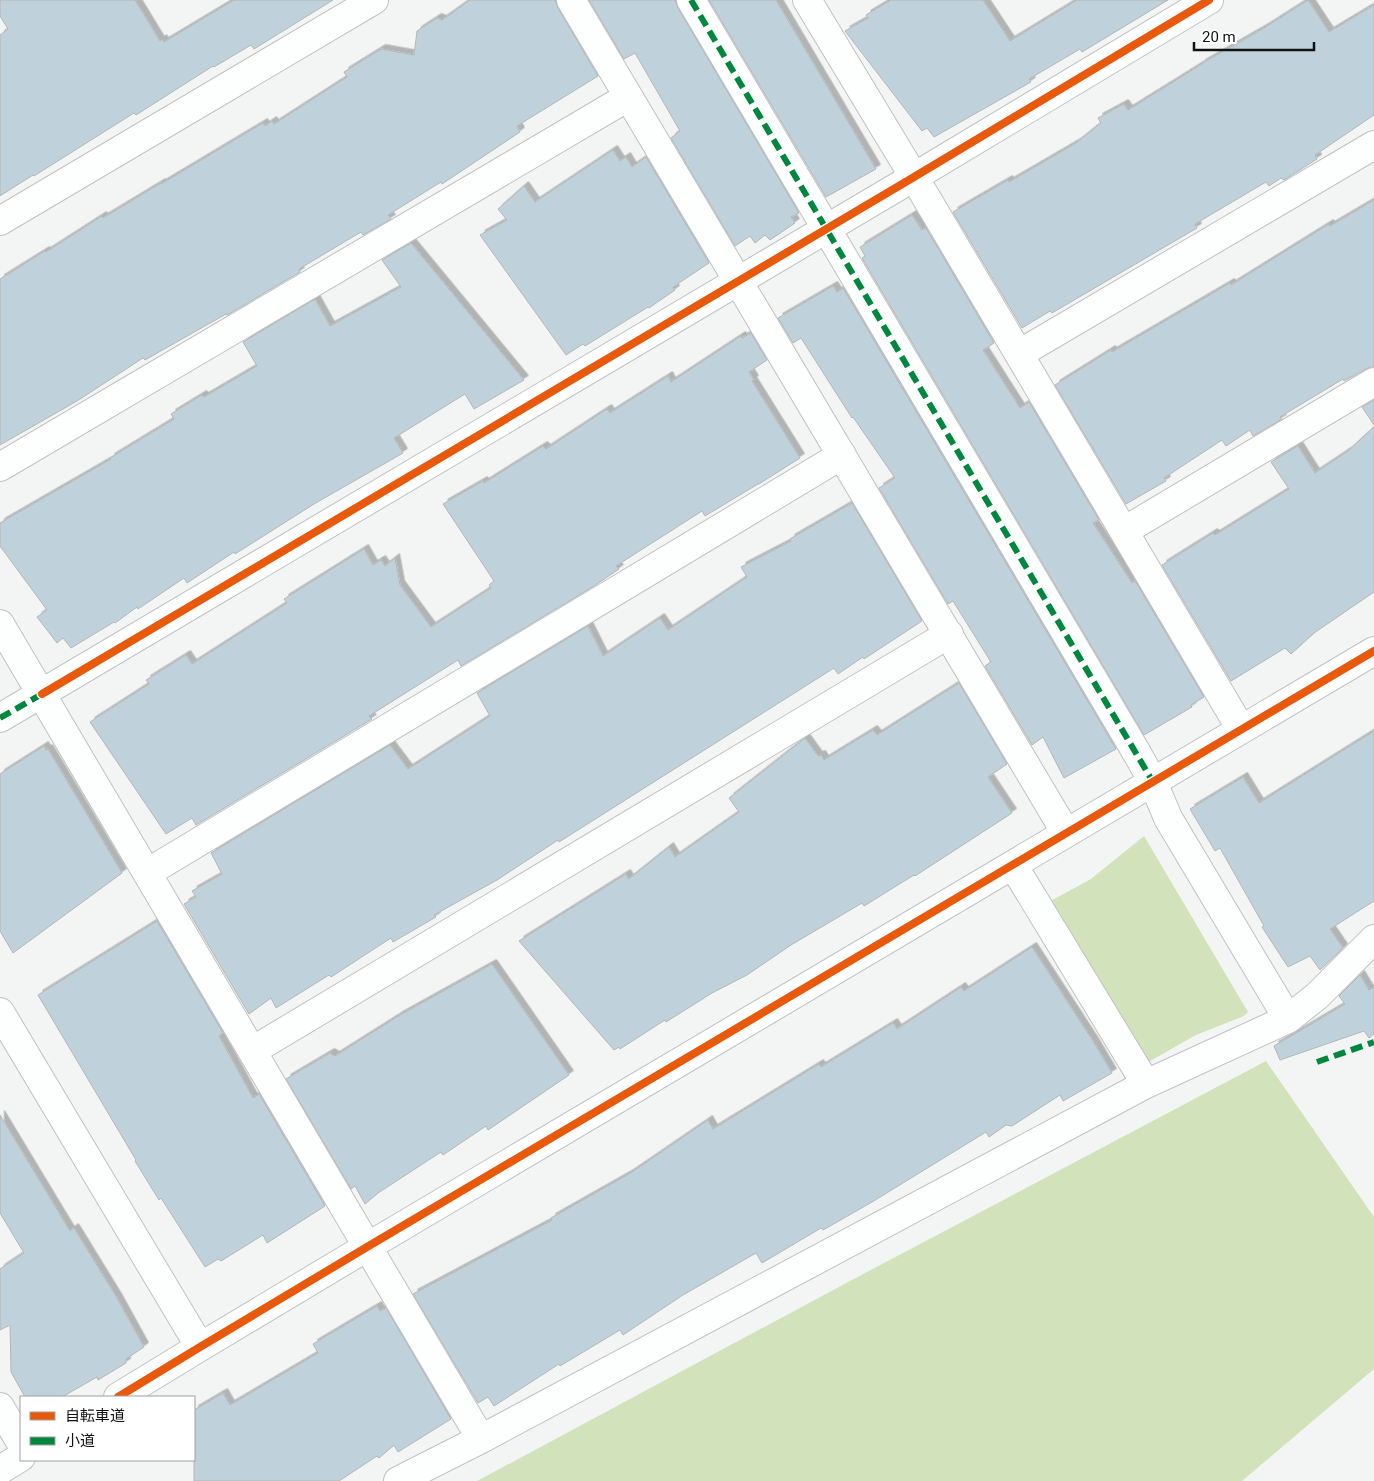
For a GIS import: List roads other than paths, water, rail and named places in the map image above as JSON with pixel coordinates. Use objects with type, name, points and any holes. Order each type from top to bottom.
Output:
[{"type":"street","points":[[0,221],[374,0]]},
{"type":"street","points":[[571,0],[1066,832]]},
{"type":"street","points":[[691,0],[1153,782],[1168,818],[1288,1019]]},
{"type":"street","points":[[807,0],[1241,729]]},
{"type":"street","points":[[0,718],[827,229],[1209,0]]},
{"type":"street","points":[[0,468],[628,97]]},
{"type":"street","points":[[1019,354],[1374,144]]},
{"type":"street","points":[[1124,531],[1374,382]]},
{"type":"street","points":[[147,873],[842,455]]},
{"type":"street","points":[[0,624],[481,1439]]},
{"type":"street","points":[[252,1051],[949,634]]},
{"type":"street","points":[[120,1396],[200,1346],[1374,651]]},
{"type":"street","points":[[1013,865],[1146,1084]]},
{"type":"street","points":[[398,1481],[481,1439],[1146,1084],[1288,1019],[1317,996],[1374,939]]},
{"type":"street","points":[[0,1012],[200,1346]]},
{"type":"street","points":[[0,1407],[20,1441]]},
{"type":"street","points":[[0,1470],[20,1458]]}]
